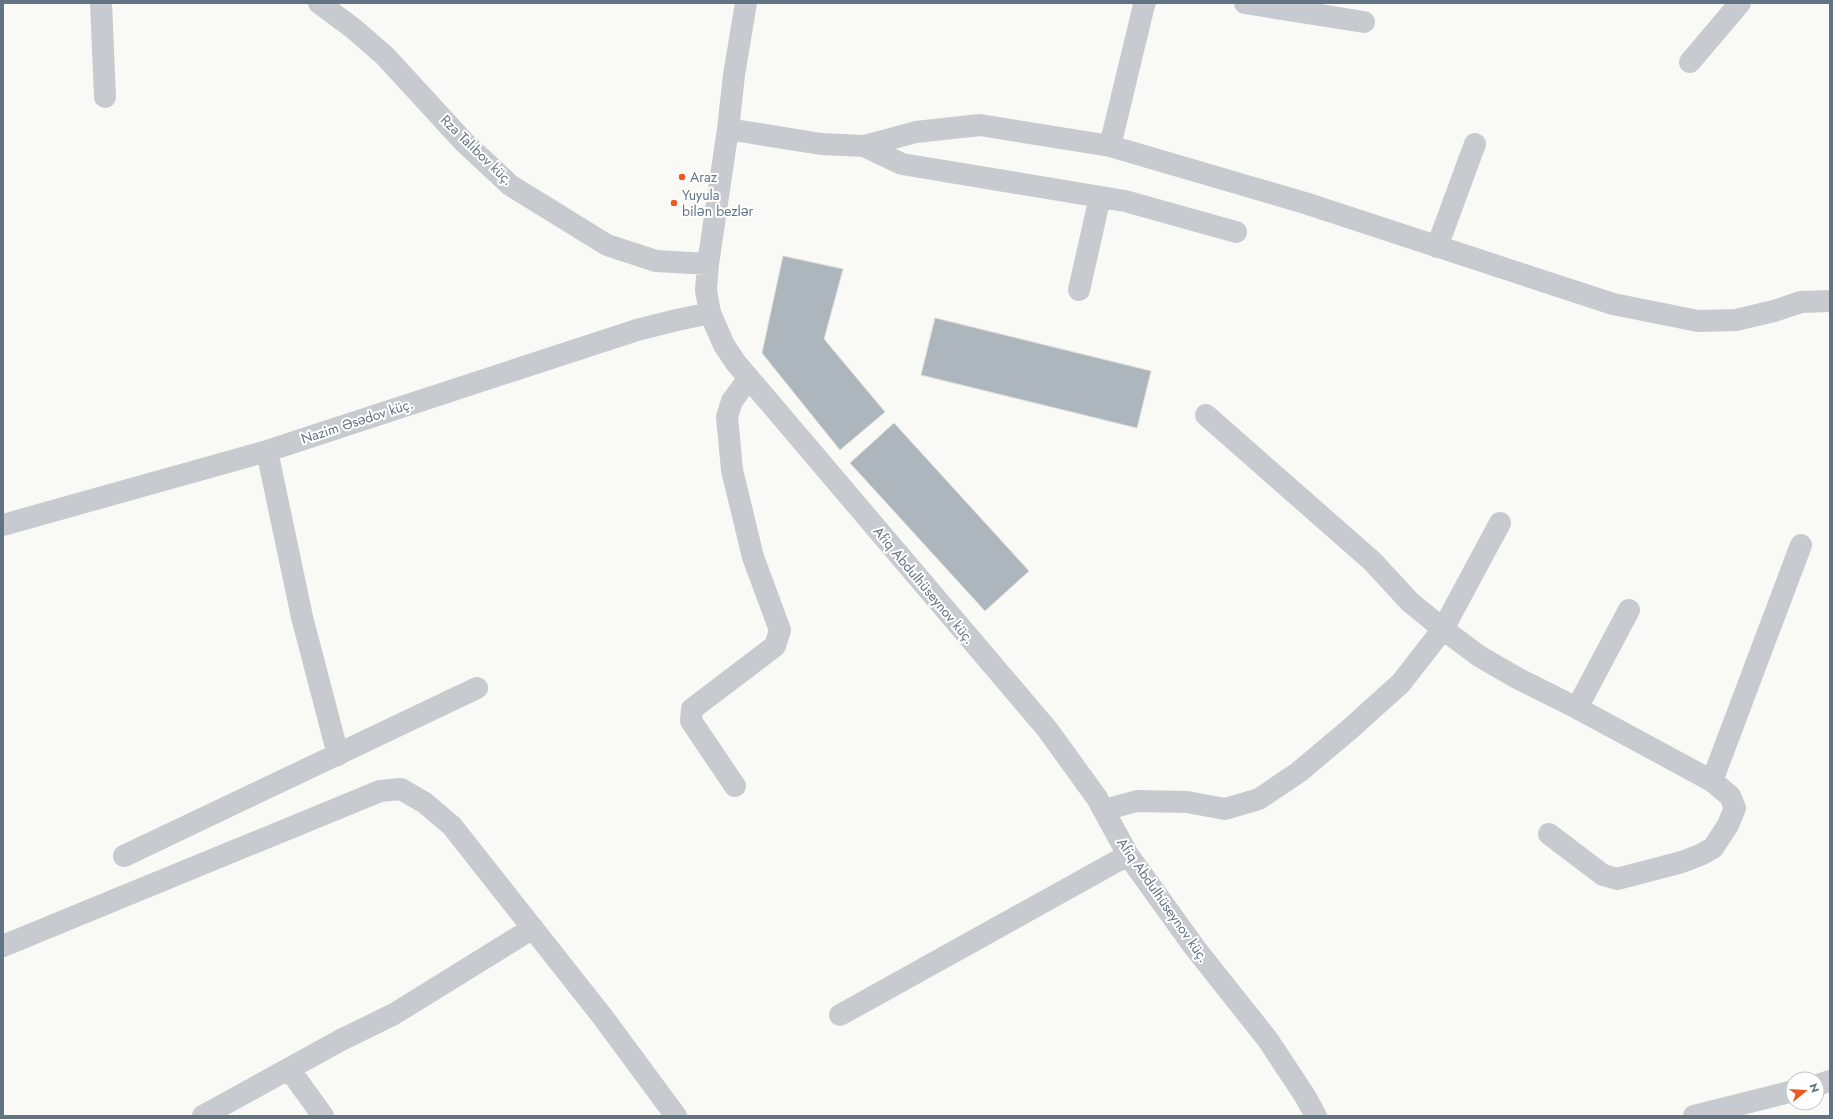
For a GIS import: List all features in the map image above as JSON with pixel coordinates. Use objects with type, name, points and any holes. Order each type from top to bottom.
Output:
[{"type":"street","points":[[101,3],[105,97]]},
{"type":"street","name":"Rza Talıbov küç.","points":[[319,3],[354,28],[385,56],[464,142],[510,185],[607,245],[656,261],[708,264]]},
{"type":"street","name":"Afiq Abdulhüseynov küç.","points":[[746,3],[734,74],[728,129],[708,264],[706,290],[710,313],[724,345],[749,378],[1047,729],[1097,798],[1128,855],[1195,948],[1268,1040],[1305,1096],[1316,1116]]},
{"type":"street","points":[[1110,146],[1145,3]]},
{"type":"street","points":[[1245,3],[1364,22]]},
{"type":"street","points":[[1690,62],[1740,3]]},
{"type":"street","points":[[728,129],[821,144],[864,146],[916,132],[980,124],[1110,146],[1305,203],[1613,304],[1698,321],[1736,320],[1774,311],[1801,302],[1830,300]]},
{"type":"street","points":[[1437,247],[1475,144]]},
{"type":"street","points":[[864,146],[902,164],[1125,201],[1236,232]]},
{"type":"street","points":[[1079,290],[1100,197]]},
{"type":"street","name":"Nazim Əsədov küç.","points":[[3,525],[267,451],[637,330],[710,313]]},
{"type":"street","points":[[735,786],[691,721],[692,709],[775,646],[780,630],[753,557],[732,470],[727,417],[732,401],[749,378]]},
{"type":"street","points":[[1206,415],[1372,561],[1410,602],[1479,656],[1517,678],[1577,708],[1712,781],[1730,796],[1735,808],[1728,825],[1713,848],[1682,862],[1617,879],[1603,876],[1549,834]]},
{"type":"street","points":[[267,451],[302,618],[338,755]]},
{"type":"street","points":[[1104,810],[1137,802],[1187,802],[1225,809],[1259,799],[1299,772],[1401,683],[1443,629],[1500,523]]},
{"type":"street","points":[[1712,781],[1800,545]]},
{"type":"street","points":[[1577,708],[1630,610]]},
{"type":"street","points":[[124,856],[477,688]]},
{"type":"street","points":[[3,946],[380,791],[401,789],[425,803],[452,826],[602,1016],[676,1116]]},
{"type":"street","points":[[840,1015],[1128,855]]},
{"type":"street","points":[[203,1116],[341,1040],[394,1014],[533,928]]},
{"type":"street","points":[[289,1069],[323,1116]]},
{"type":"street","points":[[1694,1116],[1785,1093]]},
{"type":"building","points":[[783,256],[843,269],[824,339],[885,412],[840,450],[762,353]]},
{"type":"building","points":[[935,318],[1151,371],[1137,428],[921,375]]},
{"type":"building","points":[[894,423],[1029,571],[985,611],[850,463]]},
{"type":"place","name":"Araz","points":[[682,177]]},
{"type":"place","name":"Yuyula bilən bezlər","points":[[674,203]]}]
